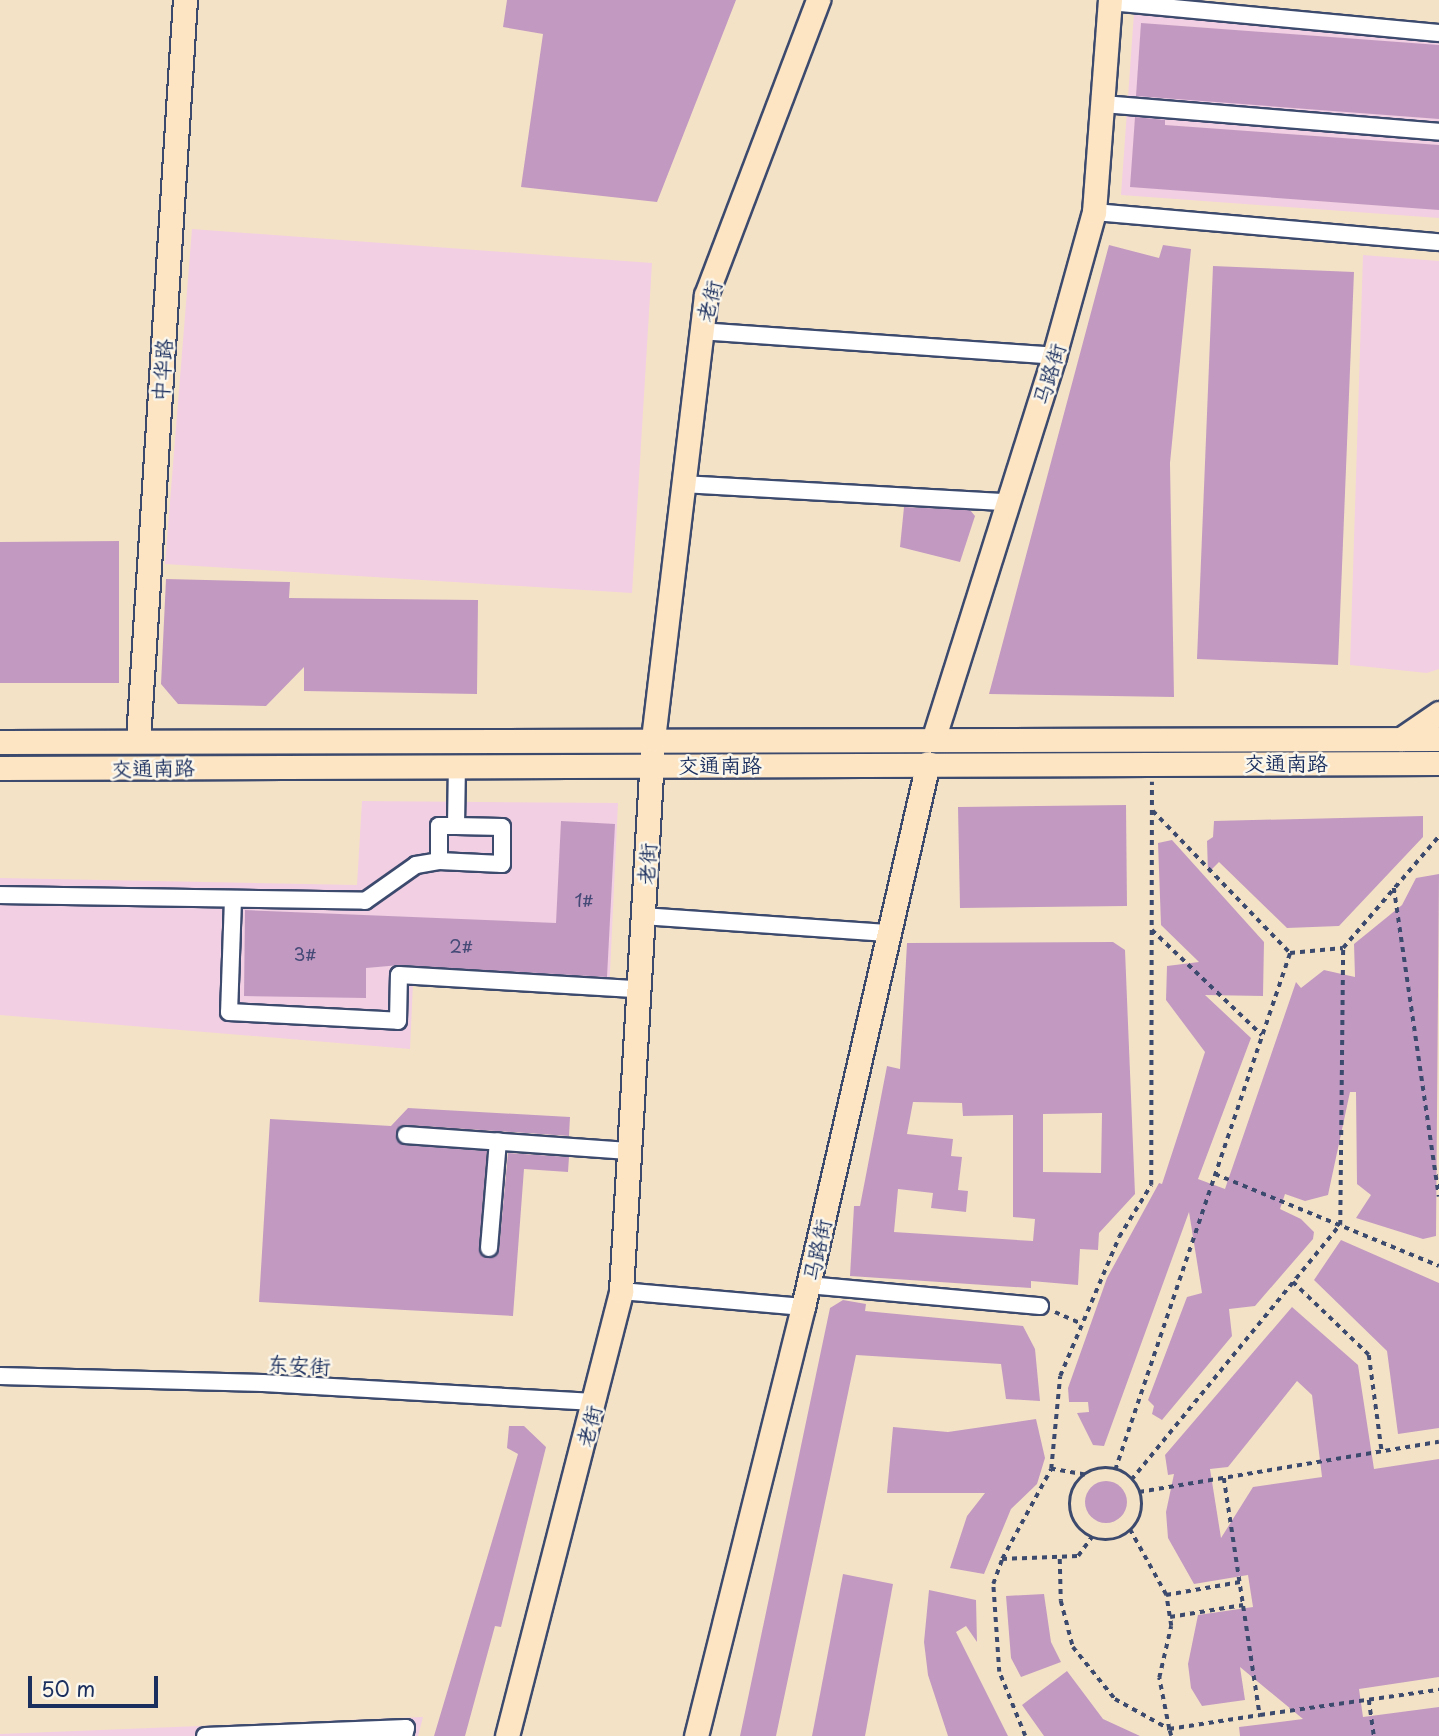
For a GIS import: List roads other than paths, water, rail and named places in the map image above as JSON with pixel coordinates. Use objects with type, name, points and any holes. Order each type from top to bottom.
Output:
[{"type":"street","name":"中华路","points":[[138,740],[186,0]]},
{"type":"street","name":"老街","points":[[508,1736],[621,1291],[627,1151],[653,739],[681,484],[706,295],[818,0]]},
{"type":"street","points":[[1104,1],[1439,33]]},
{"type":"street","name":"马路街","points":[[934,737],[1054,356],[1094,212],[1102,104],[1104,1]]},
{"type":"street","points":[[1102,104],[1439,132]]},
{"type":"street","points":[[1094,212],[1439,242]]},
{"type":"street","points":[[700,331],[1054,356]]},
{"type":"street","points":[[681,484],[1008,502]]},
{"type":"street","points":[[1401,739],[1439,713]]},
{"type":"street","name":"交通南路","points":[[0,742],[934,737],[1439,739]]},
{"type":"street","points":[[1401,762],[1439,778]]},
{"type":"street","name":"马路街","points":[[696,1736],[805,1296],[886,933],[928,763]]},
{"type":"street","name":"交通南路","points":[[0,768],[457,764],[1439,763]]},
{"type":"street","points":[[456,826],[457,764]]},
{"type":"street","points":[[0,895],[365,901],[416,865],[439,861],[502,864],[502,827],[439,825],[439,861]]},
{"type":"street","points":[[233,899],[229,1012],[398,1021],[400,975],[638,989]]},
{"type":"street","points":[[643,916],[886,933]]},
{"type":"street","points":[[406,1135],[627,1151]]},
{"type":"street","points":[[489,1248],[498,1141]]},
{"type":"street","points":[[621,1291],[1040,1306]]},
{"type":"street","name":"东安街","points":[[0,1376],[264,1383],[594,1402]]},
{"type":"street","points":[[205,1736],[406,1728],[404,1736]]}]
